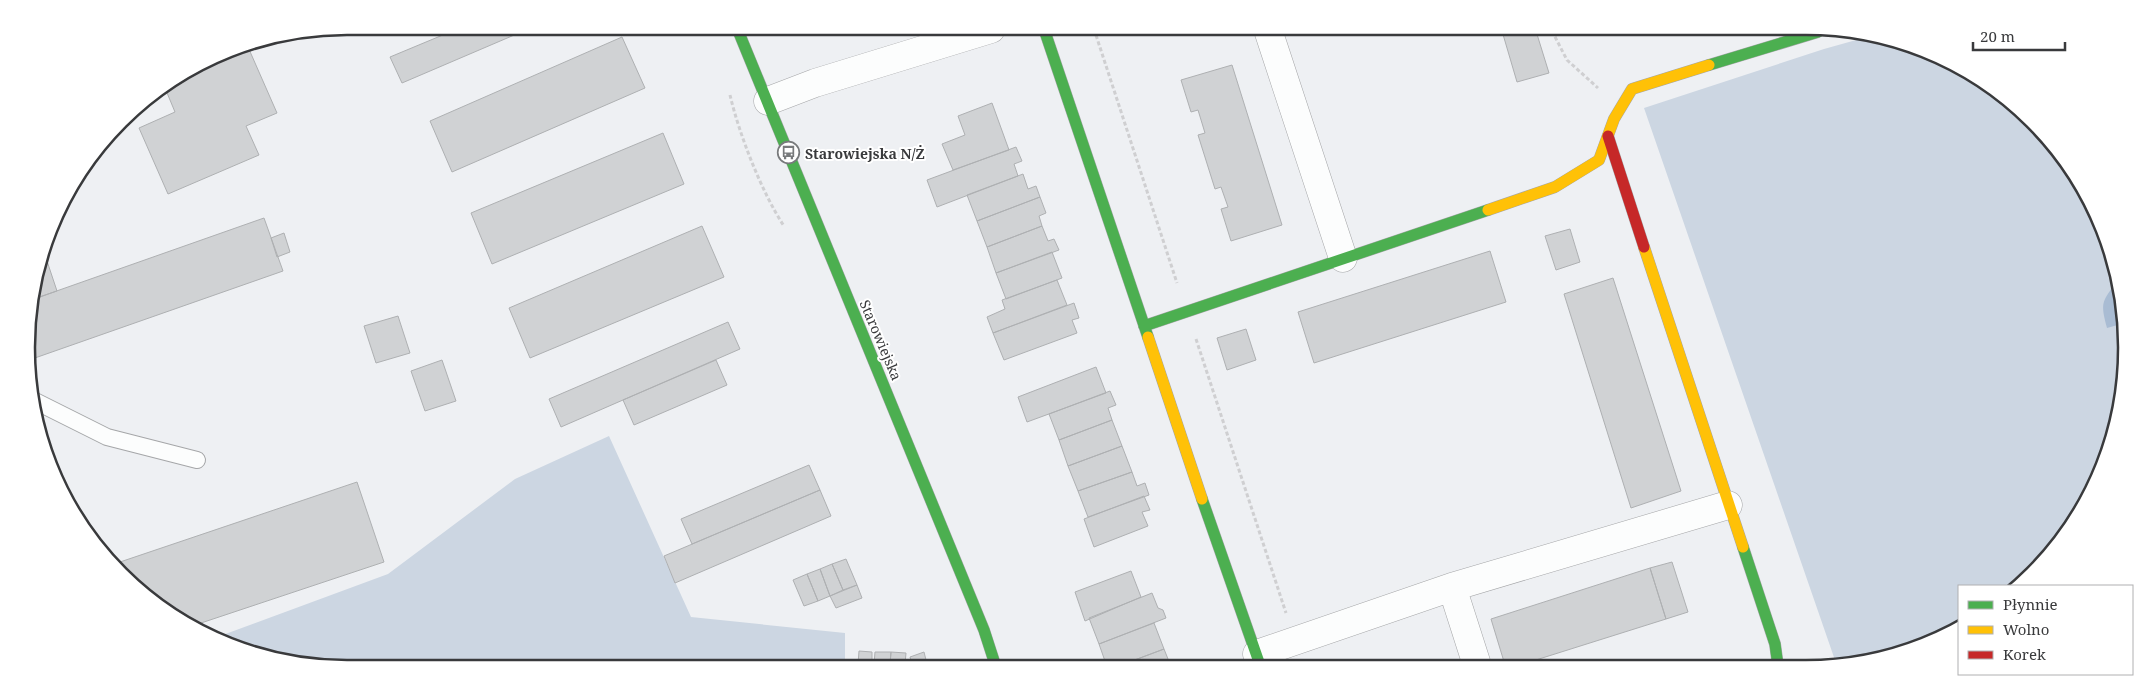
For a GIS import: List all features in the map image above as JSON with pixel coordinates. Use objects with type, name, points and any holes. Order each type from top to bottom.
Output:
[{"type":"street","name":"Starowiejska","points":[[740,35],[984,630],[994,660]]},
{"type":"street","points":[[768,101],[816,83],[972,35]]},
{"type":"street","points":[[1046,35],[1258,659],[1296,641],[1452,587],[1728,505]]},
{"type":"street","points":[[1270,35],[1343,258]]},
{"type":"street","points":[[1144,326],[1555,187],[1599,160],[1614,119],[1632,88],[1774,38],[1796,35]]},
{"type":"street","points":[[1608,136],[1775,644],[1777,660]]},
{"type":"street","points":[[1452,587],[1474,660]]},
{"type":"lane","points":[[40,403],[107,437],[197,460]]},
{"type":"path","points":[[1096,35],[1296,641]]},
{"type":"path","points":[[1554,35],[1566,60],[1621,108]]},
{"type":"shaded area","points":[[1857,40],[1866,41],[1906,52],[1944,67],[1996,100],[2040,141],[2076,191],[2094,228],[2112,287],[2118,348],[2112,408],[2094,467],[2076,504],[2040,554],[2008,585],[1958,585],[1958,620],[1944,628],[1886,649],[1834,658],[1644,108]]},
{"type":"shaded area","points":[[609,436],[691,617],[845,633],[845,660],[348,660],[287,654],[224,634],[388,574],[515,479]]},
{"type":"water","points":[[2112,288],[2117,325],[2107,328],[2103,307]]},
{"type":"building","points":[[443,35],[514,35],[402,83],[390,57]]},
{"type":"building","points":[[1503,35],[1537,35],[1549,73],[1517,82]]},
{"type":"building","points":[[622,37],[645,88],[452,172],[430,121]]},
{"type":"building","points":[[250,51],[277,113],[246,126],[259,155],[168,194],[139,128],[175,112],[167,93],[209,67]]},
{"type":"building","points":[[1232,65],[1282,225],[1231,241],[1221,209],[1228,207],[1221,187],[1215,189],[1198,135],[1205,133],[1198,110],[1191,112],[1181,80]]},
{"type":"building","points":[[992,103],[1009,150],[953,170],[942,144],[965,135],[958,116]]},
{"type":"building","points":[[663,133],[684,184],[492,264],[471,213]]},
{"type":"building","points":[[1016,147],[1022,161],[1014,164],[1018,176],[937,207],[927,180]]},
{"type":"building","points":[[1023,174],[1028,189],[1036,186],[1040,197],[977,221],[967,195]]},
{"type":"building","points":[[1040,197],[1046,213],[1039,216],[1042,226],[987,247],[977,221]]},
{"type":"building","points":[[264,218],[283,271],[35,358],[36,327],[39,297]]},
{"type":"building","points":[[702,226],[724,277],[530,358],[509,308]]},
{"type":"building","points":[[1042,226],[1048,241],[1054,239],[1059,250],[996,273],[987,247]]},
{"type":"building","points":[[1570,229],[1580,262],[1556,270],[1545,236]]},
{"type":"building","points":[[284,233],[290,252],[277,257],[271,238]]},
{"type":"building","points":[[1490,251],[1506,302],[1314,363],[1298,312]]},
{"type":"building","points":[[1052,252],[1062,278],[1006,299],[996,273]]},
{"type":"building","points":[[47,262],[57,291],[39,297]]},
{"type":"building","points":[[1613,278],[1681,491],[1631,508],[1564,294]]},
{"type":"building","points":[[1057,280],[1067,305],[993,333],[987,317],[1005,309],[1002,300]]},
{"type":"building","points":[[1074,303],[1079,318],[1072,320],[1077,333],[1004,360],[993,333]]},
{"type":"building","points":[[398,316],[410,353],[376,363],[364,326]]},
{"type":"building","points":[[728,322],[740,349],[561,427],[549,399]]},
{"type":"building","points":[[1246,329],[1256,360],[1227,370],[1217,338]]},
{"type":"building","points":[[442,360],[456,401],[425,411],[411,371]]},
{"type":"building","points":[[716,360],[727,385],[634,425],[623,400]]},
{"type":"building","points":[[1096,367],[1106,393],[1027,422],[1018,397]]},
{"type":"building","points":[[1110,391],[1116,405],[1108,408],[1112,420],[1059,440],[1049,414]]},
{"type":"building","points":[[1112,420],[1122,446],[1068,466],[1059,440]]},
{"type":"building","points":[[1122,446],[1132,472],[1078,491],[1068,466]]},
{"type":"building","points":[[809,465],[820,490],[692,544],[681,519]]},
{"type":"building","points":[[1132,472],[1137,486],[1145,483],[1149,495],[1088,517],[1078,491]]},
{"type":"building","points":[[357,482],[384,562],[200,623],[157,595],[121,562]]},
{"type":"building","points":[[820,490],[831,516],[675,583],[664,556]]},
{"type":"building","points":[[1144,496],[1150,510],[1142,512],[1148,526],[1094,547],[1084,519]]},
{"type":"building","points":[[846,559],[857,585],[843,590],[832,564]]},
{"type":"building","points":[[1672,562],[1688,612],[1666,619],[1650,568]]},
{"type":"building","points":[[832,564],[843,590],[830,596],[820,569]]},
{"type":"building","points":[[1650,568],[1666,619],[1536,660],[1503,660],[1491,619]]},
{"type":"building","points":[[820,569],[830,596],[818,601],[807,574]]},
{"type":"building","points":[[1131,571],[1141,597],[1085,621],[1075,592]]},
{"type":"building","points":[[807,574],[818,601],[804,606],[793,580]]},
{"type":"building","points":[[857,585],[862,598],[836,608],[830,596]]},
{"type":"building","points":[[1152,593],[1158,608],[1163,610],[1166,618],[1099,644],[1089,618]]},
{"type":"building","points":[[1154,623],[1164,649],[1135,660],[1105,660],[1099,644]]},
{"type":"building","points":[[1164,649],[1168,660],[1135,660]]},
{"type":"building","points":[[859,651],[872,652],[872,660],[858,660]]},
{"type":"building","points":[[875,652],[891,652],[890,660],[874,660]]},
{"type":"building","points":[[891,652],[906,653],[905,660],[890,660]]},
{"type":"building","points":[[924,652],[926,660],[911,660],[910,657]]},
{"type":"traffic: fast","points":[[740,35],[984,630],[994,660]]},
{"type":"traffic: fast","points":[[1046,35],[1148,337]]},
{"type":"traffic: fast","points":[[1709,65],[1808,35]]},
{"type":"traffic: fast","points":[[1144,326],[1488,210]]},
{"type":"traffic: fast","points":[[1202,499],[1258,660]]},
{"type":"traffic: fast","points":[[1743,547],[1775,644],[1777,660]]},
{"type":"traffic: slow","points":[[1488,210],[1555,187],[1599,160],[1614,119],[1632,89],[1709,65]]},
{"type":"traffic: slow","points":[[1644,247],[1743,547]]},
{"type":"traffic: slow","points":[[1148,337],[1202,499]]},
{"type":"traffic: jam","points":[[1608,136],[1644,247]]},
{"type":"place","name":"Starowiejska N/Ż","points":[[789,153]]}]
